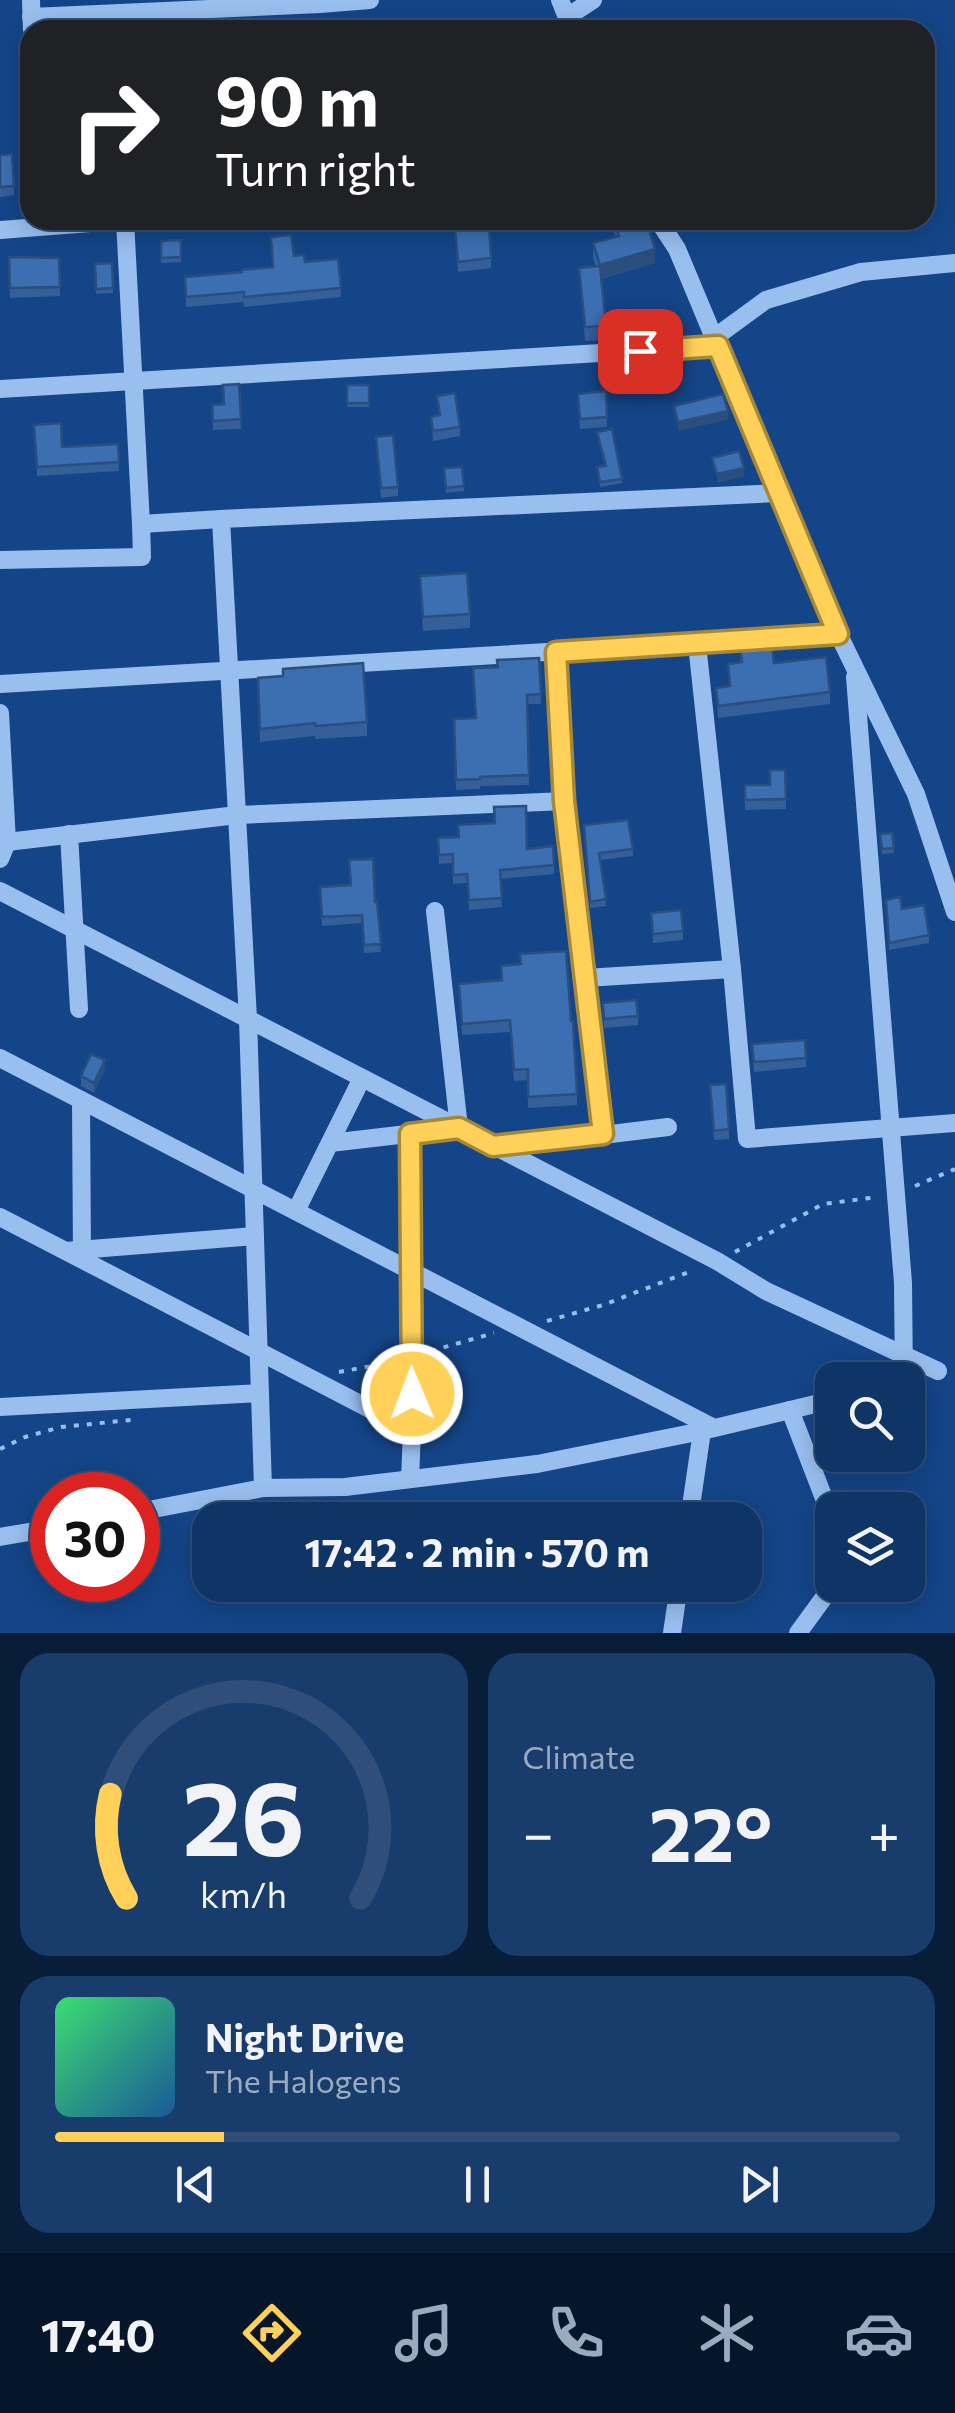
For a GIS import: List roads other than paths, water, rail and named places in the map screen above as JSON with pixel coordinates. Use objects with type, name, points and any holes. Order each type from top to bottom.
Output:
[{"type":"street","points":[[32,16],[370,0]]},
{"type":"street","points":[[566,16],[592,0]]},
{"type":"street","points":[[0,560],[142,557],[127,230]]},
{"type":"street","points":[[665,230],[677,248],[838,634],[916,794],[955,912]]},
{"type":"street","points":[[0,389],[716,342],[766,300],[860,272],[955,263]]},
{"type":"street","points":[[141,524],[779,493]]},
{"type":"street","points":[[221,519],[248,1019],[263,1488]]},
{"type":"street","points":[[0,684],[838,634]]},
{"type":"street","points":[[698,644],[747,1139],[955,1123]]},
{"type":"street","points":[[556,652],[564,801],[603,1134]]},
{"type":"street","points":[[854,667],[902,1282],[904,1362]]},
{"type":"street","points":[[0,712],[4,850],[69,834],[237,815],[564,801]]},
{"type":"street","points":[[69,834],[78,1009]]},
{"type":"street","points":[[0,891],[717,1262],[766,1292],[904,1355],[947,1369]]},
{"type":"street","points":[[434,910],[459,1128]]},
{"type":"street","points":[[585,978],[732,969]]},
{"type":"street","points":[[0,1058],[410,1270],[708,1430]]},
{"type":"street","points":[[296,1211],[362,1078]]},
{"type":"street","points":[[77,1254],[81,1100]]},
{"type":"street","points":[[493,1146],[668,1127]]},
{"type":"street","points":[[330,1143],[459,1128]]},
{"type":"street","points":[[410,1134],[410,1479]]},
{"type":"street","points":[[0,1217],[412,1430]]},
{"type":"street","points":[[77,1254],[255,1236]]},
{"type":"street","points":[[0,1407],[260,1393]]},
{"type":"street","points":[[160,1508],[263,1488],[346,1487],[537,1464],[815,1404]]},
{"type":"street","points":[[790,1410],[822,1492]]},
{"type":"street","points":[[693,1502],[708,1430]]},
{"type":"street","points":[[0,1537],[30,1532]]},
{"type":"street","points":[[672,1633],[677,1602]]},
{"type":"street","points":[[798,1633],[821,1602]]}]
